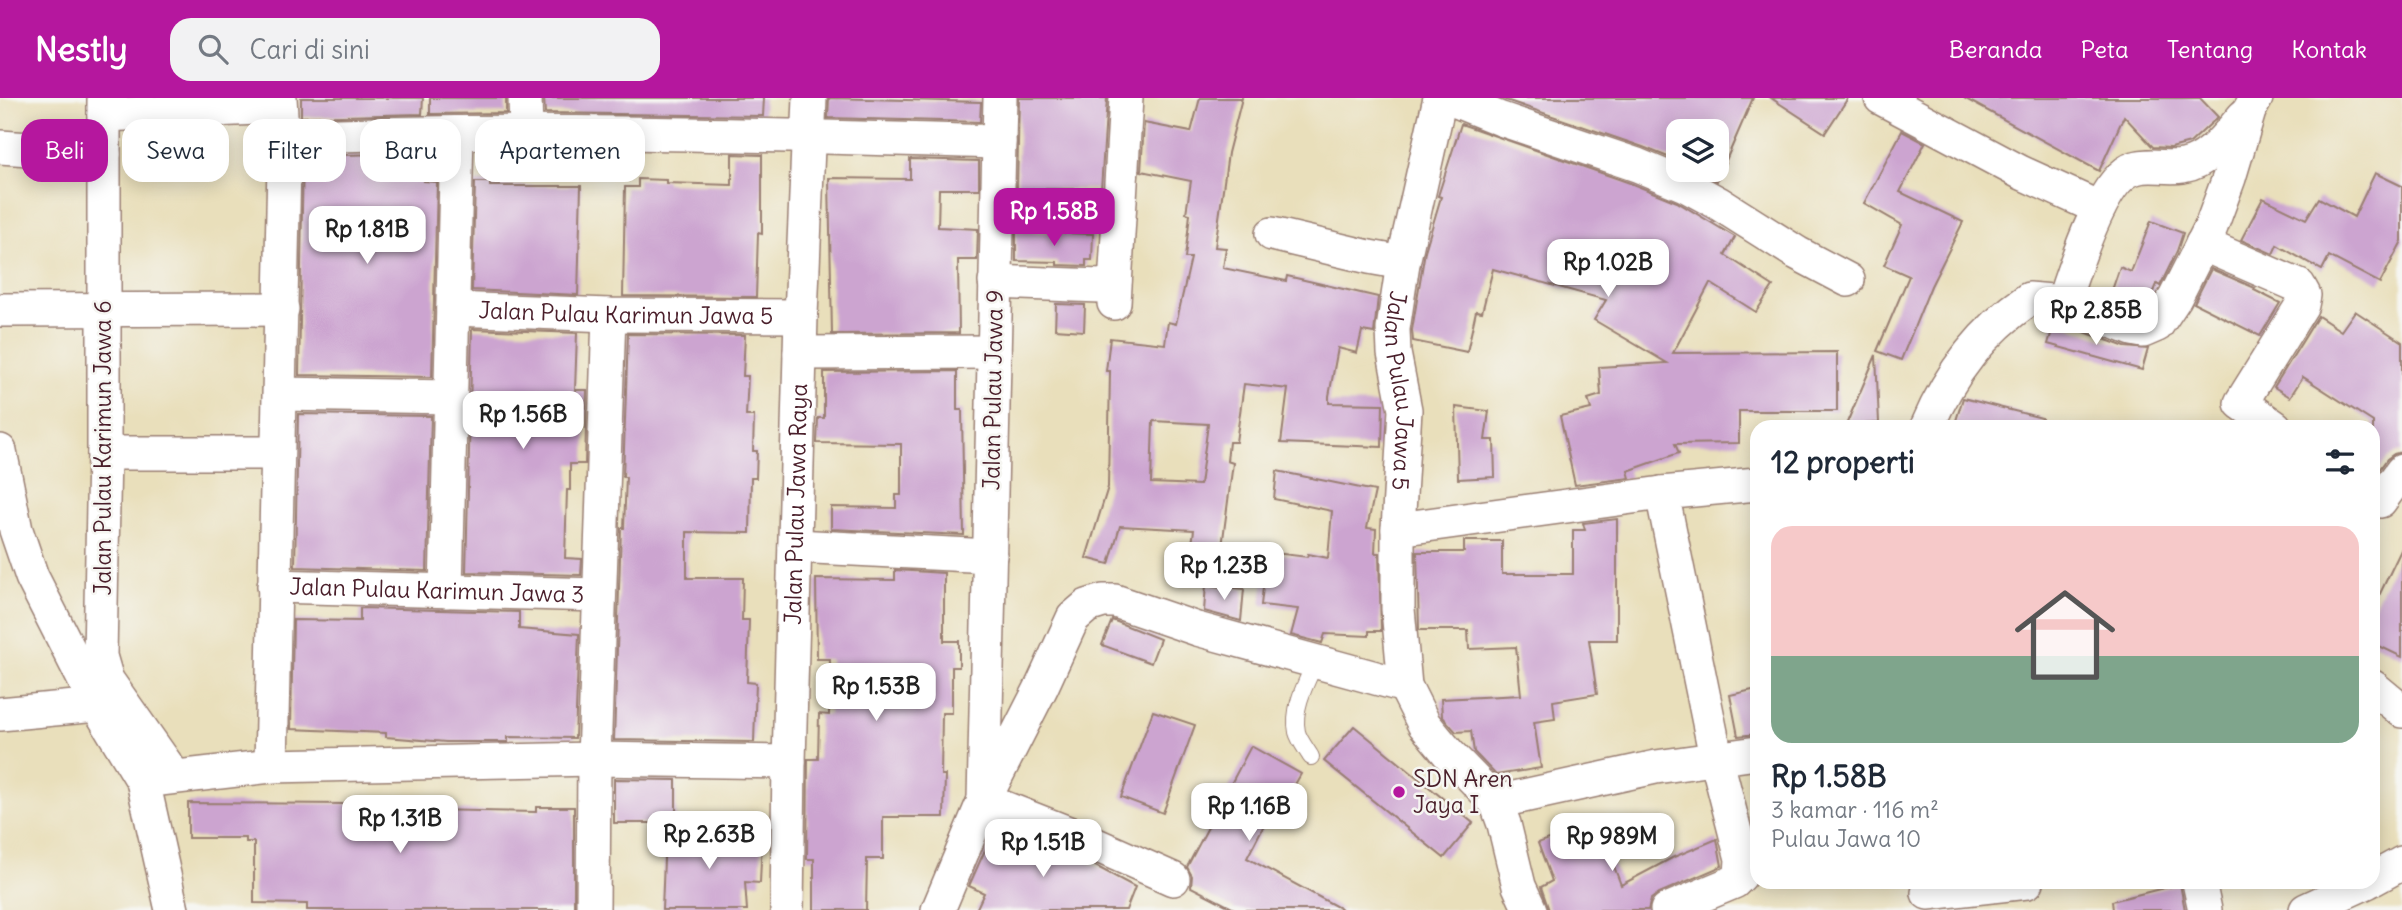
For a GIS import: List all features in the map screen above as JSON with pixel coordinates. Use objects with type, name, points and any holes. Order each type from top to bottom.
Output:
[{"type":"street","points":[[524,98],[525,119]]},
{"type":"street","name":"Jalan Pulau Jawa Raya","points":[[787,910],[794,546],[810,98]]},
{"type":"street","name":"Jalan Pulau Jawa 9","points":[[984,800],[1000,98]]},
{"type":"street","points":[[995,282],[1101,286],[1114,292],[1126,98]]},
{"type":"street","name":"Jalan Pulau Jawa 5","points":[[1405,686],[1398,609],[1398,528],[1405,410],[1394,353],[1393,329],[1403,263],[1440,98]]},
{"type":"street","points":[[1449,98],[1501,119],[1637,165],[1685,185],[1797,253],[1848,280]]},
{"type":"street","points":[[1881,98],[2020,172],[2099,208]]},
{"type":"street","points":[[2063,302],[2099,208],[2116,183],[2133,168],[2184,166],[2200,160],[2215,148],[2252,105]]},
{"type":"street","points":[[1931,420],[1955,372],[2007,314],[2029,299],[2063,302],[2132,330],[2143,331],[2157,326],[2202,244],[2229,178],[2252,105]]},
{"type":"street","points":[[104,107],[281,114],[360,123]]},
{"type":"street","points":[[271,766],[277,453],[281,394],[281,114]]},
{"type":"street","points":[[645,134],[999,142]]},
{"type":"street","points":[[0,147],[21,148]]},
{"type":"street","name":"Jalan Pulau Karimun Jawa 6","points":[[104,182],[104,453],[100,656],[107,680],[159,779]]},
{"type":"street","points":[[446,591],[456,182]]},
{"type":"street","points":[[1272,234],[1403,263]]},
{"type":"street","points":[[2202,244],[2299,286],[2304,295],[2302,305],[2241,403],[2265,420]]},
{"type":"street","points":[[0,310],[282,309]]},
{"type":"street","name":"Jalan Pulau Karimun Jawa 5","points":[[453,309],[609,315],[801,316]]},
{"type":"street","points":[[593,910],[594,759],[609,315]]},
{"type":"street","points":[[800,353],[994,352]]},
{"type":"street","points":[[281,394],[451,397]]},
{"type":"street","points":[[0,450],[16,530],[32,576],[97,705],[159,779],[172,910]]},
{"type":"street","points":[[104,453],[277,453]]},
{"type":"street","points":[[2385,504],[2402,471]]},
{"type":"street","points":[[1398,528],[1661,493],[1750,485]]},
{"type":"street","points":[[1661,493],[1716,757],[1742,859],[1741,875],[1734,882],[1667,910]]},
{"type":"street","points":[[794,546],[990,556]]},
{"type":"street","name":"Jalan Pulau Karimun Jawa 3","points":[[274,586],[599,595]]},
{"type":"street","points":[[938,910],[984,800],[1073,618],[1087,606],[1103,601],[1115,601],[1197,629],[1405,686],[1424,723],[1449,754],[1496,802],[1520,886],[1530,910]]},
{"type":"street","points":[[2380,693],[2402,711]]},
{"type":"street","points":[[0,714],[97,705]]},
{"type":"street","points":[[1496,802],[1657,767],[1750,754]]},
{"type":"street","points":[[159,779],[271,766],[594,759],[789,762]]},
{"type":"street","points":[[984,800],[1076,836],[1173,879]]},
{"type":"street","points":[[2380,875],[2402,863]]},
{"type":"street","points":[[1928,895],[1974,889]]},
{"type":"street","points":[[2200,889],[2205,910]]},
{"type":"street","points":[[2306,910],[2352,889]]},
{"type":"lane","points":[[1311,757],[1297,733],[1297,710],[1316,661]]},
{"type":"building","points":[[301,98],[423,98],[422,114],[301,117]]},
{"type":"building","points":[[430,98],[506,98],[506,113],[430,114]]},
{"type":"building","points":[[544,98],[764,98],[763,116],[545,113]]},
{"type":"building","points":[[829,98],[981,102],[980,122],[828,118]]},
{"type":"building","points":[[1019,98],[1107,98],[1101,189],[1017,189]]},
{"type":"building","points":[[1200,98],[1242,98],[1228,153],[1215,247],[1226,248],[1223,268],[1286,281],[1287,276],[1378,297],[1374,333],[1362,331],[1357,353],[1338,348],[1329,403],[1383,404],[1382,447],[1281,443],[1288,389],[1244,384],[1236,442],[1229,442],[1227,461],[1233,463],[1220,562],[1190,558],[1194,530],[1120,526],[1109,564],[1086,558],[1108,487],[1110,371],[1106,371],[1110,338],[1165,344],[1168,322],[1176,324],[1191,258],[1185,258],[1190,214],[1186,213],[1191,181],[1141,171],[1144,123],[1191,132]],"holes":[[[1153,421],[1208,424],[1200,485],[1151,483]]]},
{"type":"building","points":[[1500,98],[1753,98],[1729,153],[1729,119],[1666,119],[1666,156]]},
{"type":"building","points":[[1771,98],[1848,98],[1825,133]]},
{"type":"building","points":[[1964,98],[2200,98],[2218,117],[2190,143],[2171,148],[2153,147],[2124,116],[2099,171]]},
{"type":"building","points":[[1461,124],[1677,202],[1735,237],[1725,255],[1773,286],[1756,312],[1710,283],[1673,353],[1837,352],[1837,411],[1739,411],[1739,443],[1675,444],[1679,453],[1628,471],[1630,478],[1575,485],[1560,416],[1591,409],[1588,399],[1601,395],[1599,367],[1667,363],[1594,320],[1606,300],[1493,269],[1482,312],[1476,311],[1467,352],[1413,341],[1412,330],[1425,251],[1441,197],[1438,196]]},
{"type":"building","points":[[1902,131],[1925,143],[1900,192],[1963,222],[1931,286],[1901,360],[1877,351],[1909,276],[1884,265],[1902,225],[1864,203]]},
{"type":"building","points":[[732,154],[762,155],[762,234],[758,233],[756,297],[623,296],[625,187],[638,187],[638,182],[645,182],[645,179],[666,180],[666,183],[732,185]]},
{"type":"building","points":[[346,155],[360,155],[360,182],[437,182],[432,377],[299,375],[303,182],[346,182]]},
{"type":"building","points":[[910,159],[979,161],[979,189],[939,189],[938,227],[978,229],[977,260],[958,260],[959,333],[832,334],[829,178],[910,179]]},
{"type":"building","points":[[2375,173],[2402,186],[2402,241],[2380,283],[2329,256],[2322,270],[2277,245],[2273,254],[2241,240],[2263,198],[2306,219],[2319,198],[2354,217]]},
{"type":"building","points":[[475,182],[490,182],[490,186],[581,186],[578,295],[472,290]]},
{"type":"building","points":[[2151,221],[2183,233],[2160,286],[2157,284],[2152,297],[2141,311],[2109,299],[2120,267],[2131,272]]},
{"type":"building","points":[[1016,231],[1093,234],[1092,260],[1086,260],[1086,266],[1016,261]]},
{"type":"building","points":[[2211,269],[2255,288],[2254,290],[2280,303],[2260,336],[2194,303]]},
{"type":"building","points":[[1056,304],[1085,305],[1084,331],[1055,329]]},
{"type":"building","points":[[2355,311],[2402,342],[2402,452],[2387,459],[2380,469],[2380,420],[2370,420],[2303,377],[2290,397],[2274,387],[2318,316],[2341,331]]},
{"type":"building","points":[[2055,321],[2125,347],[2148,349],[2142,370],[2048,344]]},
{"type":"building","points":[[472,329],[577,333],[575,390],[587,390],[585,464],[570,464],[565,558],[582,559],[581,575],[466,572]]},
{"type":"building","points":[[628,334],[745,335],[743,376],[748,376],[746,416],[754,416],[753,451],[757,451],[756,478],[751,478],[750,533],[687,532],[687,578],[743,578],[742,620],[749,620],[747,682],[756,683],[754,742],[614,740],[621,528],[624,528],[626,477],[623,477]]},
{"type":"building","points":[[1876,355],[1879,420],[1848,420]]},
{"type":"building","points":[[957,371],[957,410],[962,410],[964,535],[831,529],[831,507],[896,508],[896,495],[901,495],[901,444],[817,443],[818,418],[824,418],[824,372]]},
{"type":"building","points":[[1963,398],[2042,418],[2042,420],[1956,420]]},
{"type":"building","points":[[1456,407],[1489,411],[1485,440],[1494,440],[1495,477],[1458,479]]},
{"type":"building","points":[[298,414],[431,416],[427,571],[295,567]]},
{"type":"building","points":[[1277,471],[1375,491],[1367,528],[1376,529],[1375,553],[1379,553],[1381,631],[1369,631],[1369,636],[1325,634],[1322,643],[1291,635],[1298,609],[1261,605],[1267,552],[1328,558],[1332,511],[1274,499]]},
{"type":"building","points":[[1617,519],[1617,640],[1589,640],[1597,694],[1553,701],[1555,719],[1534,722],[1541,768],[1496,775],[1474,752],[1471,731],[1456,732],[1442,716],[1441,699],[1521,695],[1516,647],[1469,649],[1468,630],[1419,630],[1417,552],[1464,552],[1464,541],[1502,541],[1502,574],[1573,574],[1573,530],[1585,530],[1583,523]]},
{"type":"building","points":[[2402,548],[2402,657],[2380,646],[2380,594]]},
{"type":"building","points":[[895,570],[944,573],[944,641],[959,641],[959,667],[952,667],[952,713],[942,713],[941,775],[945,775],[944,817],[883,817],[883,859],[867,859],[866,910],[814,910],[814,859],[807,859],[808,759],[818,759],[819,714],[829,715],[830,659],[817,659],[816,579],[895,580]]},
{"type":"building","points":[[1206,585],[1244,589],[1241,621],[1204,611]]},
{"type":"building","points":[[360,608],[519,612],[519,629],[579,634],[575,738],[508,737],[508,742],[446,742],[386,737],[386,733],[291,729],[293,620],[360,621]]},
{"type":"building","points":[[1112,620],[1160,639],[1151,663],[1102,645]]},
{"type":"building","points":[[1750,691],[1750,735],[1738,736],[1730,695]]},
{"type":"building","points":[[1153,711],[1195,725],[1163,813],[1121,797]]},
{"type":"building","name":"SDN Aren Jaya I","points":[[1354,726],[1473,823],[1444,858],[1324,761]]},
{"type":"building","points":[[1251,746],[1301,774],[1285,802],[1278,798],[1247,858],[1343,910],[1236,910],[1191,887],[1192,876],[1187,867]]},
{"type":"building","points":[[614,779],[676,780],[676,823],[614,823]]},
{"type":"building","points":[[351,800],[380,800],[380,809],[536,812],[536,807],[574,807],[574,910],[307,910],[307,904],[254,903],[254,842],[246,842],[246,838],[188,838],[188,803],[351,804]]},
{"type":"building","points":[[1597,821],[1621,885],[1674,857],[1717,839],[1722,866],[1659,893],[1651,899],[1648,910],[1549,910],[1541,887],[1552,881],[1538,843]]},
{"type":"building","points":[[996,825],[1088,862],[1135,887],[1126,910],[976,910],[984,893],[969,886]]},
{"type":"building","points":[[665,834],[762,837],[760,883],[745,882],[747,910],[662,910]]},
{"type":"building","points":[[2160,889],[2181,889],[2185,910],[2113,910],[2112,901]]},
{"type":"place","name":"SDN Aren Jaya I","points":[[1399,792]]}]
